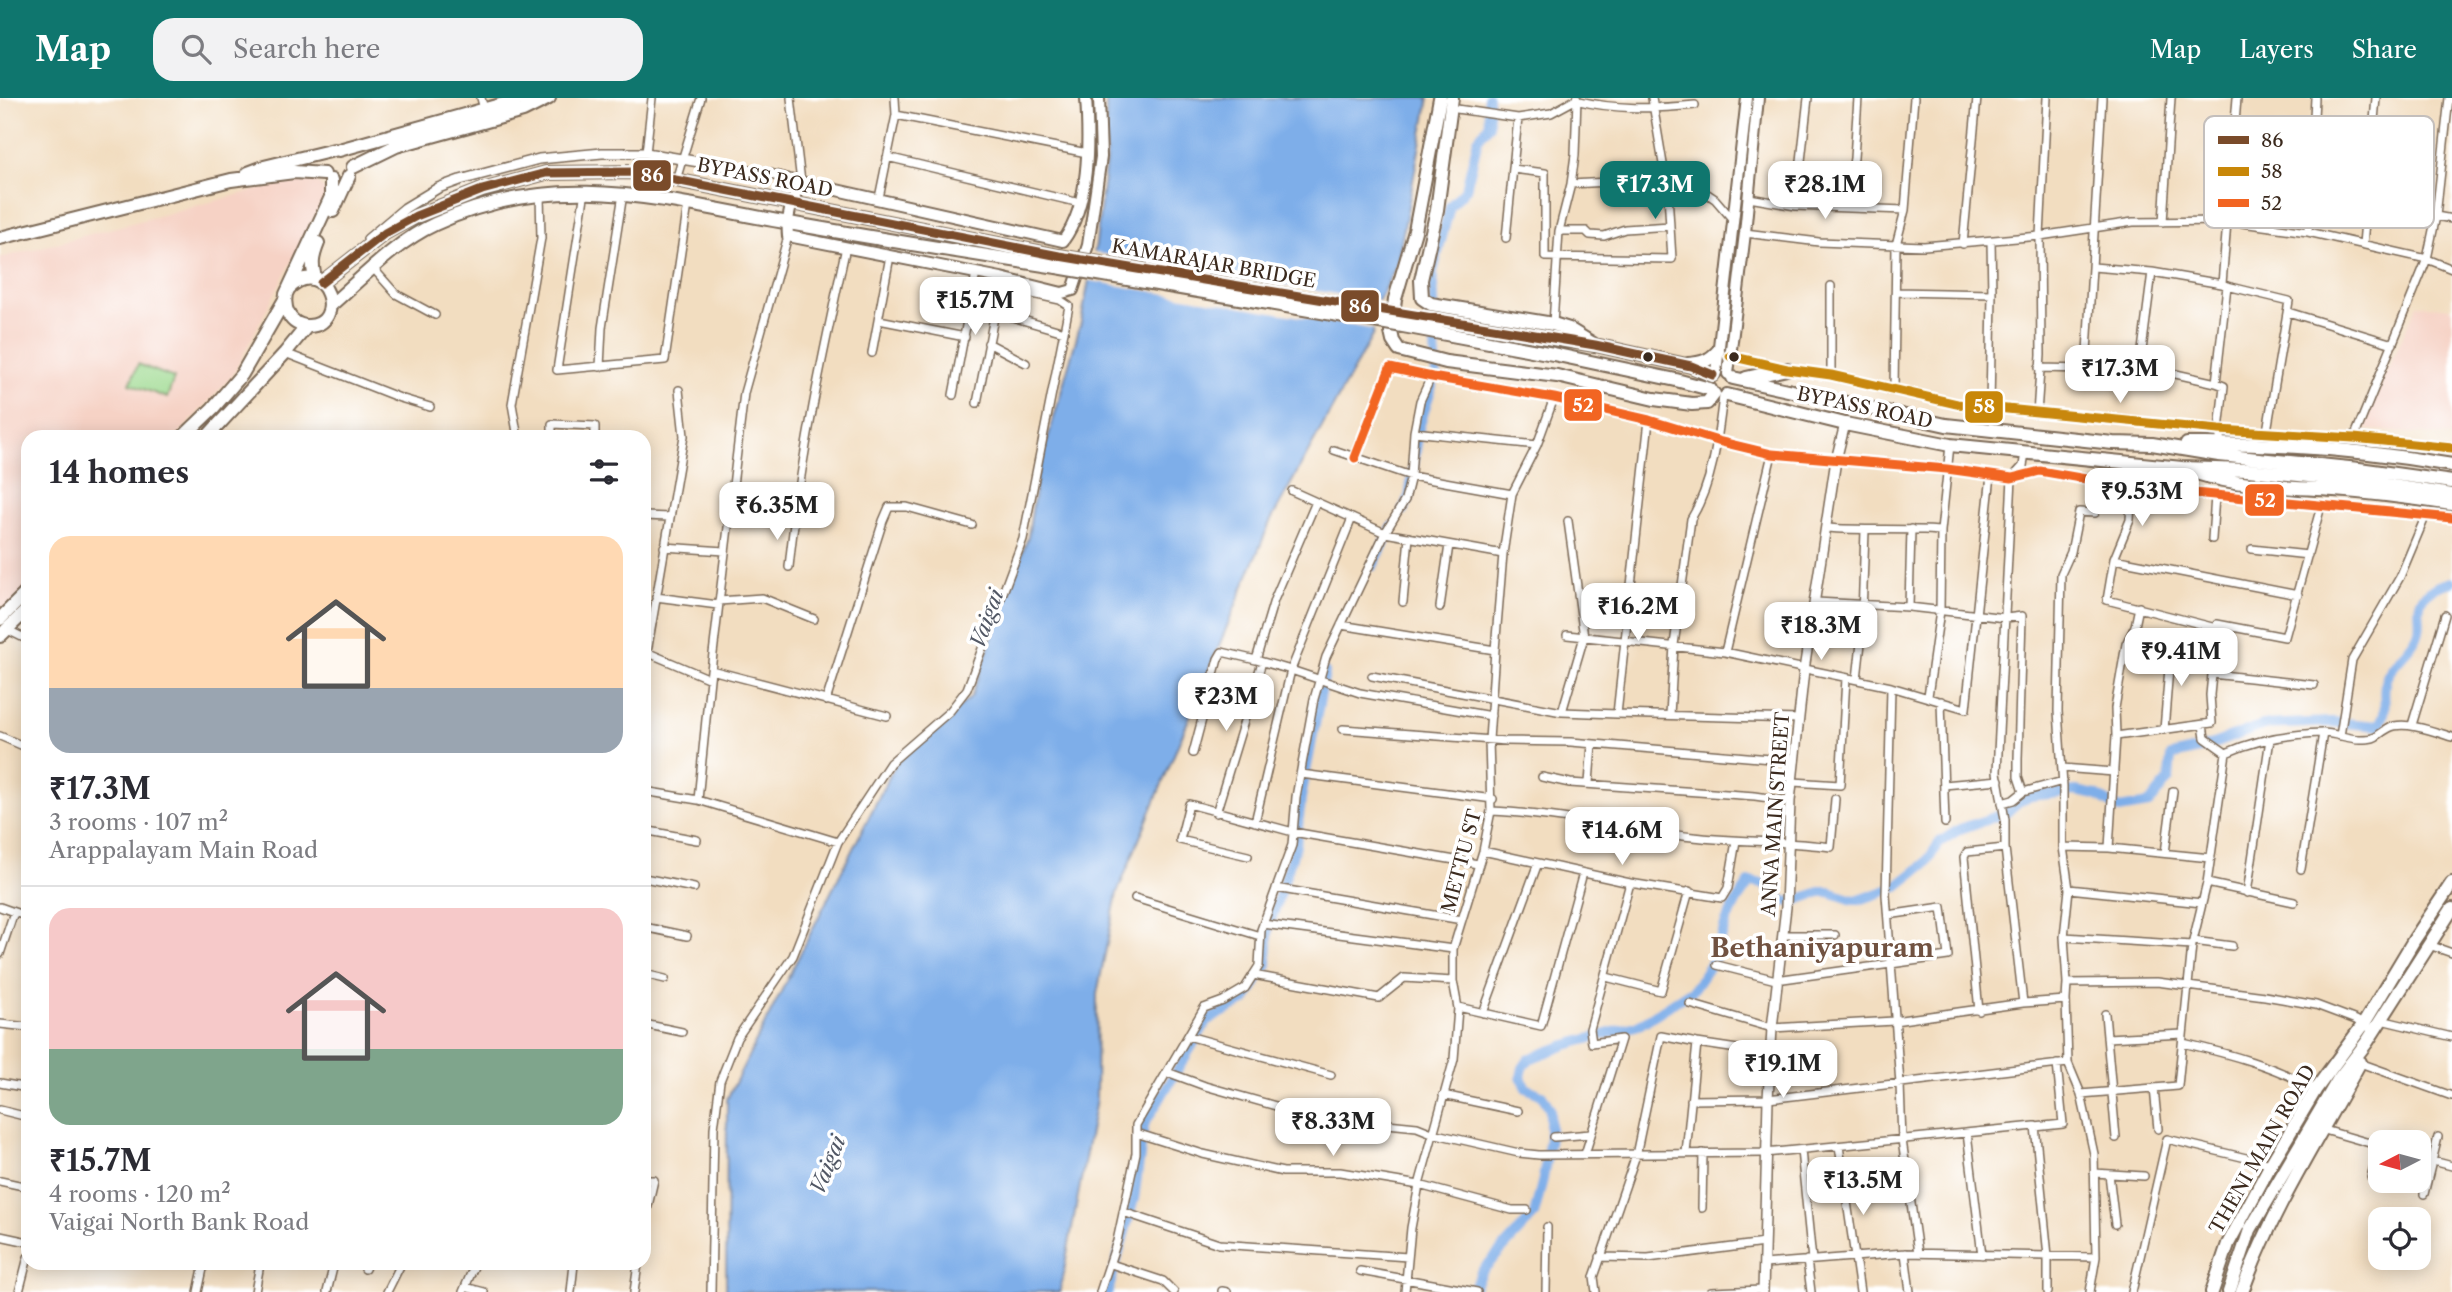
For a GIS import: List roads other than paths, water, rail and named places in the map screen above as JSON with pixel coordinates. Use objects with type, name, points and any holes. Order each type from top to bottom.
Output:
[{"type":"main road","points":[[190,430],[242,374],[284,301],[331,197],[322,162],[327,154],[483,104],[525,98]]},
{"type":"main road","points":[[0,238],[232,180],[294,172],[341,181],[351,172],[396,146],[523,111],[549,98]]},
{"type":"main road","points":[[1086,98],[1087,153],[1080,203],[1073,227],[1063,241],[801,182],[792,201],[787,229],[846,247],[976,273],[1001,282],[1062,293],[1073,290],[1088,245],[1101,157],[1099,98]]},
{"type":"main road","points":[[1440,98],[1415,231],[1395,299],[1391,332],[1399,350],[1428,359],[1557,376],[1654,399],[1692,404],[1707,403],[1734,386],[1726,376],[1724,353],[1747,98]]},
{"type":"main road","points":[[1724,353],[1745,233],[1758,98]]},
{"type":"main road","points":[[1451,103],[1437,210],[1420,289],[1422,298],[1438,305],[1553,324],[1569,329],[1595,345]]},
{"type":"main road","points":[[213,430],[307,326],[320,322],[329,312],[329,293],[318,282],[312,268],[312,258],[351,172],[348,154],[337,150],[264,167],[232,180]]},
{"type":"main road","name":"BYPASS ROAD","points":[[318,282],[348,263],[385,233],[416,216],[482,190],[545,173],[635,172],[792,201],[1058,261]]},
{"type":"main road","name":"BYPASS ROAD","points":[[331,305],[388,254],[434,224],[488,204],[540,194],[585,191],[624,193],[688,203],[787,229],[1058,261]]},
{"type":"main road","name":"KAMARAJAR BRIDGE","points":[[1058,261],[1404,321]]},
{"type":"main road","points":[[289,288],[302,280],[318,282]]},
{"type":"main road","points":[[284,301],[293,321],[307,326]]},
{"type":"main road","name":"BYPASS ROAD","points":[[1404,321],[1595,345],[1945,425],[2113,443],[2220,449]]},
{"type":"main road","name":"BYPASS ROAD","points":[[1435,326],[1676,380],[1719,394],[1844,424],[1950,445],[2182,468],[2247,470],[2358,481],[2452,495]]},
{"type":"main road","points":[[1685,364],[1702,363],[1724,353]]},
{"type":"main road","points":[[1719,394],[1709,382],[1726,376],[1787,369]]},
{"type":"main road","points":[[2220,449],[2338,452],[2452,465]]},
{"type":"main road","points":[[2220,449],[2452,482]]},
{"type":"main road","points":[[2182,468],[2211,478],[2248,484],[2351,491],[2452,504]]},
{"type":"main road","points":[[2,628],[21,601]]},
{"type":"main road","points":[[2,628],[21,614]]},
{"type":"main road","name":"THENI MAIN ROAD","points":[[2242,1292],[2253,1262],[2321,1129],[2360,1063],[2369,1030],[2414,940],[2452,883]]},
{"type":"main road","name":"THENI MAIN ROAD","points":[[2229,1292],[2250,1230],[2369,1030],[2452,909]]},
{"type":"main road","name":"THENI MAIN ROAD","points":[[2212,1292],[2228,1244],[2316,1088],[2369,1030]]},
{"type":"street","points":[[646,153],[652,98]]},
{"type":"street","points":[[676,180],[701,98]]},
{"type":"street","points":[[348,263],[346,257],[405,208],[438,188],[539,159],[602,152],[646,153],[801,182],[791,98]]},
{"type":"street","points":[[879,198],[896,115],[895,98]]},
{"type":"street","points":[[1513,169],[1545,173],[1545,257],[1672,259],[1668,194],[1652,98]]},
{"type":"street","points":[[1796,206],[1808,98]]},
{"type":"street","points":[[1846,208],[1854,159],[1858,98]]},
{"type":"street","points":[[1894,390],[1896,245],[1905,210],[1914,98]]},
{"type":"street","points":[[1963,244],[1977,98]]},
{"type":"street","points":[[2037,414],[2039,236],[2047,98]]},
{"type":"street","points":[[2039,368],[2085,369],[2102,98]]},
{"type":"street","points":[[2163,222],[2171,98]]},
{"type":"street","points":[[2235,116],[2236,98]]},
{"type":"street","points":[[2314,116],[2315,98]]},
{"type":"street","points":[[2374,116],[2376,98]]},
{"type":"street","points":[[2434,226],[2449,98]]},
{"type":"street","points":[[1553,324],[1559,231],[1575,155],[1576,99]]},
{"type":"street","points":[[1451,103],[1484,113],[1518,118],[1550,113],[1576,99],[1619,108],[1654,109],[1695,105]]},
{"type":"street","points":[[896,115],[1087,153]]},
{"type":"street","points":[[1506,237],[1518,118]]},
{"type":"street","points":[[887,158],[1080,203]]},
{"type":"street","points":[[1571,184],[1665,179]]},
{"type":"street","points":[[585,191],[556,370],[665,360],[688,203]]},
{"type":"street","points":[[1668,194],[1703,191],[1715,199],[1734,221]]},
{"type":"street","points":[[600,367],[602,328],[624,193]]},
{"type":"street","points":[[517,430],[512,404],[541,239],[540,194]]},
{"type":"street","points":[[1749,198],[1796,206],[1905,210]]},
{"type":"street","points":[[2436,216],[2449,218],[2452,210]]},
{"type":"street","points":[[1745,233],[1819,242],[1963,244],[2133,222],[2204,221]]},
{"type":"street","points":[[1559,231],[1586,231],[1590,235],[1604,236],[1625,229],[1670,226]]},
{"type":"street","points":[[2216,383],[2228,228]]},
{"type":"street","points":[[2279,228],[2427,259],[2452,269]]},
{"type":"street","points":[[2308,228],[2308,232]]},
{"type":"street","points":[[2363,244],[2364,228]]},
{"type":"street","points":[[2354,438],[2427,259],[2433,228]]},
{"type":"street","points":[[698,800],[744,393],[787,229]]},
{"type":"street","points":[[1990,407],[1991,241]]},
{"type":"street","points":[[789,567],[793,520],[817,381],[846,247]]},
{"type":"street","points":[[872,353],[890,256]]},
{"type":"street","points":[[2093,267],[2152,272],[2225,285],[2290,302],[2267,431]]},
{"type":"street","points":[[373,268],[396,294],[435,315]]},
{"type":"street","points":[[2152,272],[2140,366],[2224,386],[2218,430],[2220,449]]},
{"type":"street","points":[[953,395],[976,273]]},
{"type":"street","points":[[711,1292],[715,1128],[720,1081],[737,1038],[793,956],[838,842],[890,763],[950,711],[967,689],[1023,540],[1069,306],[1060,300],[1001,282],[977,403]]},
{"type":"street","points":[[1830,375],[1831,286]]},
{"type":"street","points":[[1896,292],[1992,294]]},
{"type":"street","points":[[995,312],[1064,332]]},
{"type":"street","points":[[2288,312],[2393,344]]},
{"type":"street","points":[[879,320],[965,337]]},
{"type":"street","points":[[988,343],[1026,363]]},
{"type":"street","points":[[285,353],[430,407]]},
{"type":"street","points":[[1724,353],[1787,369],[1830,375],[1957,404],[2037,414],[2452,448]]},
{"type":"street","points":[[1355,458],[1390,368],[1554,398],[1772,454],[1947,469],[2012,478],[2040,471],[2132,487],[2452,518]]},
{"type":"street","points":[[1100,1292],[1115,1265],[1128,1213],[1140,1134],[1136,1125],[1194,1038],[1204,1008],[1245,988],[1259,966],[1260,936],[1267,925],[1296,832],[1326,657],[1405,500],[1414,476],[1420,401],[1434,378]]},
{"type":"street","points":[[651,622],[684,436],[679,390]]},
{"type":"street","points":[[1670,715],[1674,645],[1691,519],[1701,502],[1718,441],[1719,394]]},
{"type":"street","name":"METTU ST","points":[[1405,1292],[1419,1185],[1454,1059],[1458,1007],[1453,981],[1453,949],[1483,851],[1493,799],[1489,740],[1503,554],[1512,494],[1537,445],[1554,398]]},
{"type":"street","points":[[1617,713],[1648,420]]},
{"type":"street","points":[[552,430],[552,424],[595,426],[595,430]]},
{"type":"street","name":"ANNA MAIN STREET","points":[[1763,1291],[1765,1153],[1776,980],[1784,935],[1790,801],[1804,670],[1836,460],[1844,424]]},
{"type":"street","points":[[1417,433],[1537,445]]},
{"type":"street","points":[[1928,696],[1940,611],[1941,531],[1950,445]]},
{"type":"street","points":[[1334,450],[1414,476],[1512,494]]},
{"type":"street","points":[[2023,1003],[2005,848],[1998,735],[2012,478],[2023,466],[2025,452]]},
{"type":"street","points":[[1725,652],[1772,454]]},
{"type":"street","points":[[1567,635],[1725,652],[1891,687],[1966,709],[1991,475]]},
{"type":"street","points":[[2090,1292],[2096,1257],[2094,1154],[2081,1094],[2068,1063],[2064,937],[2069,889],[2063,847],[2063,784],[2058,711],[2061,574],[2071,552],[2079,512],[2095,513],[2097,482]]},
{"type":"street","points":[[2132,487],[2130,520],[2115,559],[2107,600],[2216,628]]},
{"type":"street","points":[[1293,491],[1388,534],[1503,554]]},
{"type":"street","points":[[2212,539],[2215,496]]},
{"type":"street","points":[[1216,813],[1274,600],[1316,502]]},
{"type":"street","points":[[2116,736],[2212,723],[2210,695],[2217,624],[2285,637],[2321,506]]},
{"type":"street","points":[[827,701],[889,507],[907,507],[972,525]]},
{"type":"street","points":[[2341,732],[2352,660],[2400,577],[2426,515]]},
{"type":"street","points":[[651,516],[669,517]]},
{"type":"street","points":[[729,516],[793,520]]},
{"type":"street","points":[[1255,822],[1290,670],[1352,518]]},
{"type":"street","points":[[1562,712],[1584,637],[1568,521]]},
{"type":"street","points":[[1826,528],[1941,531]]},
{"type":"street","points":[[1909,607],[1911,529]]},
{"type":"street","points":[[1857,679],[1865,531]]},
{"type":"street","points":[[1403,602],[1409,537]]},
{"type":"street","points":[[1440,607],[1449,545]]},
{"type":"street","points":[[664,547],[725,551]]},
{"type":"street","points":[[2252,549],[2308,555]]},
{"type":"street","points":[[2115,559],[2298,596]]},
{"type":"street","points":[[656,597],[719,603],[762,598],[814,619]]},
{"type":"street","points":[[1816,602],[1909,607],[2006,618],[2022,616],[2018,777],[2023,792]]},
{"type":"street","points":[[2109,848],[2116,736],[2115,708],[2126,644],[2135,626],[2139,607]]},
{"type":"street","points":[[2412,725],[2445,615]]},
{"type":"street","points":[[1344,625],[1495,650]]},
{"type":"street","points":[[2,628],[21,637]]},
{"type":"street","points":[[2164,730],[2171,643]]},
{"type":"street","points":[[1194,753],[1222,652],[1290,670],[1360,693],[1491,716]]},
{"type":"street","points":[[651,654],[710,679]]},
{"type":"street","points":[[711,670],[887,716]]},
{"type":"street","points":[[2212,674],[2314,685]]},
{"type":"street","points":[[1372,676],[1562,712],[1799,719]]},
{"type":"street","points":[[1793,782],[1840,785],[1846,678]]},
{"type":"street","points":[[1891,687],[1885,881],[1902,1140],[1918,1253]]},
{"type":"street","points":[[1941,701],[1945,823]]},
{"type":"street","points":[[2203,725],[2205,738],[2223,751]]},
{"type":"street","points":[[2223,751],[2270,739],[2323,733],[2341,732],[2356,739],[2377,738],[2390,726],[2412,725],[2452,737]]},
{"type":"street","points":[[1343,729],[1489,740],[1592,744],[1795,761]]},
{"type":"street","points":[[2301,869],[2323,733]]},
{"type":"street","points":[[0,736],[21,745]]},
{"type":"street","points":[[2247,892],[2270,739]]},
{"type":"street","points":[[1590,783],[1592,744]]},
{"type":"street","points":[[2081,1094],[2178,1086],[2193,943],[2211,858],[2223,751]]},
{"type":"street","points":[[2062,768],[2114,772]]},
{"type":"street","points":[[1304,774],[1493,799]]},
{"type":"street","points":[[1542,776],[1570,783],[1790,801]]},
{"type":"street","points":[[1944,785],[1999,780]]},
{"type":"street","points":[[2003,805],[2023,792],[2063,784]]},
{"type":"street","points":[[651,792],[698,800],[838,842]]},
{"type":"street","points":[[2165,853],[2173,792]]},
{"type":"street","points":[[1491,811],[1527,812],[1690,837],[1831,847],[1835,799]]},
{"type":"street","points":[[1248,856],[1180,840],[1189,804],[1296,832],[1478,864]]},
{"type":"street","points":[[651,831],[696,840]]},
{"type":"street","points":[[1483,851],[1630,883],[1722,898],[1728,888],[1736,841]]},
{"type":"street","points":[[2063,847],[2109,848],[2211,858]]},
{"type":"street","points":[[1979,1011],[1964,858],[1967,852],[2005,848]]},
{"type":"street","points":[[1483,1013],[1538,863]]},
{"type":"street","points":[[1458,1007],[1541,1026],[1583,873]]},
{"type":"street","points":[[651,879],[694,888]]},
{"type":"street","points":[[1585,1154],[1621,1039],[1592,1043],[1590,1029],[1630,883]]},
{"type":"street","points":[[2207,883],[2294,902]]},
{"type":"street","points":[[1279,889],[1462,920]]},
{"type":"street","points":[[2069,889],[2202,903]]},
{"type":"street","points":[[1606,977],[1661,991],[1689,891]]},
{"type":"street","points":[[1135,898],[1260,936]]},
{"type":"street","points":[[0,907],[21,914]]},
{"type":"street","points":[[1717,965],[1776,980],[1948,956],[1942,907],[1888,915]]},
{"type":"street","points":[[0,954],[14,912]]},
{"type":"street","points":[[1267,925],[1453,949]]},
{"type":"street","points":[[651,928],[687,936]]},
{"type":"street","points":[[1784,935],[1835,935]]},
{"type":"street","points":[[2064,937],[2232,946]]},
{"type":"street","points":[[2428,945],[2452,953]]},
{"type":"street","points":[[1254,975],[1379,998],[1404,978],[1453,981]]},
{"type":"street","points":[[651,976],[665,979]]},
{"type":"street","points":[[2067,983],[2157,982],[2188,986],[2316,1005],[2369,1030],[2452,1037]]},
{"type":"street","points":[[1690,1004],[1772,1028],[1894,1021],[2023,1003],[2067,1000]]},
{"type":"street","points":[[2105,1014],[2116,1138]]},
{"type":"street","points":[[0,1024],[21,1026]]},
{"type":"street","points":[[651,1025],[682,1032]]},
{"type":"street","points":[[2107,1038],[2183,1034]]},
{"type":"street","points":[[1596,1292],[1594,1277],[1636,1155],[1661,1036],[1771,1054]]},
{"type":"street","points":[[1194,1038],[1331,1075]]},
{"type":"street","points":[[1686,1153],[1697,1044]]},
{"type":"street","points":[[2183,1044],[2242,1057],[2291,1075],[2316,1088]]},
{"type":"street","points":[[1691,1100],[1768,1099],[2068,1063]]},
{"type":"street","points":[[2360,1063],[2452,1096]]},
{"type":"street","points":[[1172,1073],[1205,1086],[1283,1108],[1338,1119],[1417,1127],[1432,1133],[1520,1153],[1636,1155],[1765,1153],[2063,1124],[2057,1064]]},
{"type":"street","points":[[0,1083],[21,1086]]},
{"type":"street","points":[[2154,1088],[2158,1129]]},
{"type":"street","points":[[1443,1095],[1518,1111]]},
{"type":"street","points":[[0,1111],[21,1116]]},
{"type":"street","points":[[2035,1127],[2048,1256],[2048,1292]]},
{"type":"street","points":[[2321,1129],[2368,1140]]},
{"type":"street","points":[[1967,1133],[1982,1255]]},
{"type":"street","points":[[1140,1134],[1203,1154],[1283,1172],[1340,1172],[1419,1185],[1512,1210],[1527,1210]]},
{"type":"street","points":[[1554,1137],[1591,1134]]},
{"type":"street","points":[[2431,1168],[2438,1137]]},
{"type":"street","points":[[2132,1292],[2167,1139],[2271,1164]]},
{"type":"street","points":[[1839,1146],[1860,1292]]},
{"type":"street","points":[[1801,1150],[1811,1292]]},
{"type":"street","points":[[1702,1208],[1703,1153]]},
{"type":"street","points":[[2433,1161],[2452,1167]]},
{"type":"street","points":[[2094,1173],[2144,1176]]},
{"type":"street","points":[[2109,1174],[2115,1224]]},
{"type":"street","points":[[0,1181],[21,1186]]},
{"type":"street","points":[[1128,1213],[1219,1244],[1408,1257]]},
{"type":"street","points":[[1546,1292],[1547,1227]]},
{"type":"street","points":[[0,1236],[21,1240]]},
{"type":"street","points":[[1600,1257],[1648,1258],[1764,1243]]},
{"type":"street","points":[[1764,1264],[1905,1253],[2096,1257]]},
{"type":"street","points":[[1905,1253],[1910,1292]]},
{"type":"street","points":[[1115,1265],[1163,1281],[1174,1292]]},
{"type":"street","points":[[19,1292],[25,1270]]},
{"type":"street","points":[[198,1292],[203,1270]]},
{"type":"street","points":[[255,1292],[259,1270]]},
{"type":"street","points":[[329,1292],[333,1270]]},
{"type":"street","points":[[387,1292],[398,1270]]},
{"type":"street","points":[[472,1270],[464,1290],[484,1292]]},
{"type":"street","points":[[571,1292],[573,1270]]},
{"type":"street","points":[[634,1292],[637,1270]]},
{"type":"street","points":[[1360,1271],[1477,1292]]},
{"type":"street","points":[[1710,1292],[1763,1291]]},
{"type":"water","name":"Vaigai","points":[[1106,98],[1429,98],[1397,264],[1377,304],[1373,334],[1270,522],[1117,893],[1097,994],[1096,1100],[1060,1292],[726,1292],[727,1099],[896,763],[971,697],[1028,537],[1037,477],[1081,322],[1096,243],[1106,160]]},
{"type":"waterway","points":[[1403,510],[1409,499],[1419,428],[1436,373],[1433,272],[1450,206],[1466,189],[1478,139],[1489,125],[1488,98]]},
{"type":"waterway","points":[[1373,566],[1393,526]]},
{"type":"waterway","points":[[1472,1292],[1481,1272],[1534,1215],[1543,1179],[1550,1137],[1550,1109],[1542,1095],[1526,1088],[1521,1077],[1529,1059],[1566,1045],[1639,1025],[1693,990],[1716,956],[1726,922],[1750,882],[1764,884],[1780,900],[1791,902],[1820,892],[1829,892],[1853,900],[1862,899],[1896,887],[1925,864],[1940,842],[1960,829],[2006,813],[2018,802],[2031,796],[2076,791],[2096,795],[2119,809],[2149,804],[2169,779],[2171,756],[2200,749],[2263,725],[2332,722],[2378,726],[2384,715],[2386,679],[2418,634],[2419,610],[2423,597],[2433,589],[2452,582]]},
{"type":"waterway","points":[[1108,1292],[1134,1199],[1144,1125],[1208,1020],[1246,1000],[1267,965],[1268,929],[1296,845],[1301,798],[1325,672]]},
{"type":"district","name":"Bethaniyapuram","points":[[1822,948]]}]
